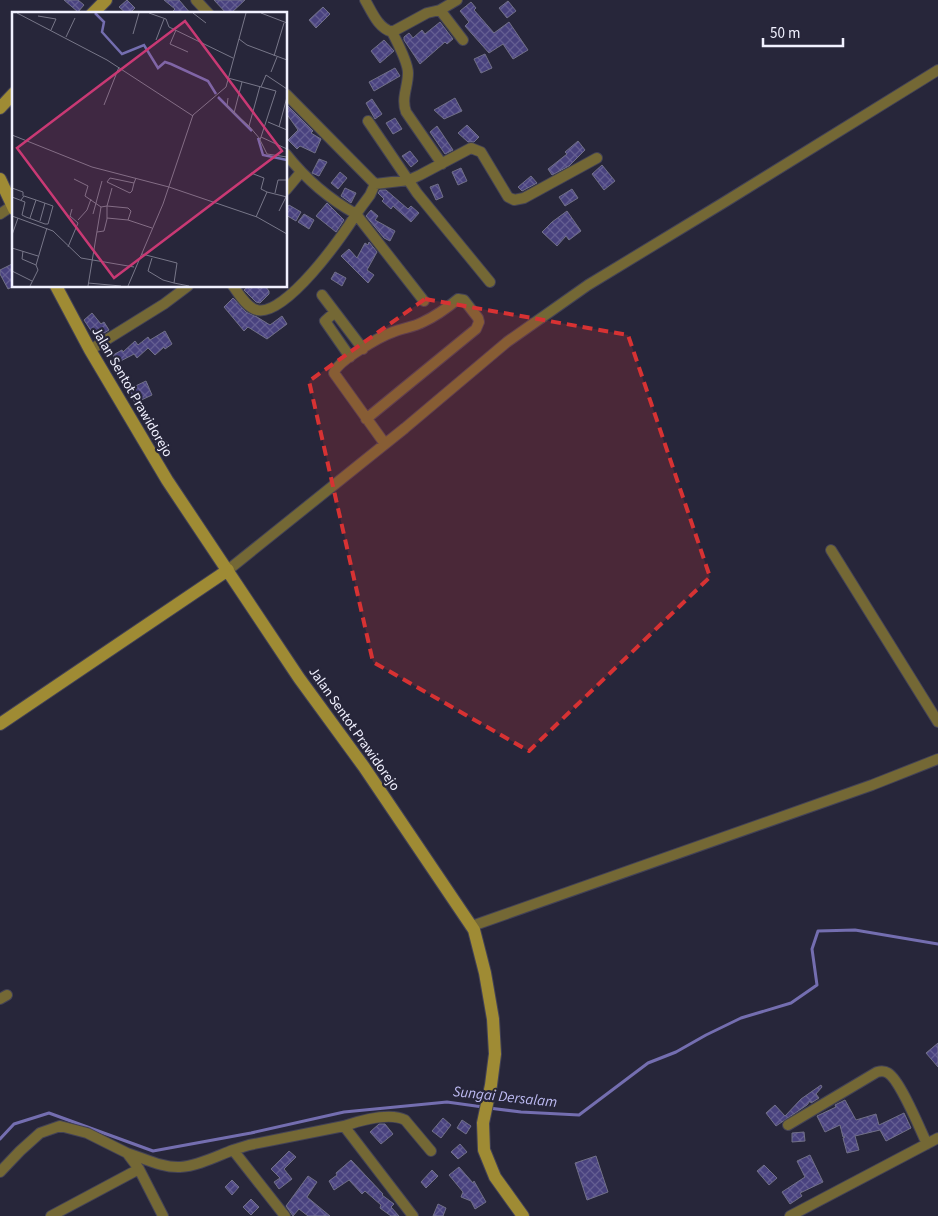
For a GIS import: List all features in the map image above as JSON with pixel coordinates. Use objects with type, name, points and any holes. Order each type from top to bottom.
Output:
[{"type":"main road","points":[[94,12],[106,0]]},
{"type":"main road","points":[[0,108],[12,95]]},
{"type":"main road","points":[[1,182],[12,206]]},
{"type":"main road","name":"Jalan Sentot Prawidorejo","points":[[57,288],[90,350],[167,480],[300,678],[364,767],[472,926],[479,947],[493,1018],[495,1054],[492,1085],[483,1123],[484,1150],[495,1177],[523,1216]]},
{"type":"main road","points":[[0,724],[228,570]]},
{"type":"street","points":[[196,0],[207,12]]},
{"type":"street","points":[[365,0],[380,24],[387,31],[392,32],[427,13],[440,10],[457,0]]},
{"type":"street","points":[[440,10],[463,40]]},
{"type":"street","points":[[392,32],[409,70],[404,97],[406,112],[442,164]]},
{"type":"street","points":[[228,570],[385,444],[507,342],[588,284],[938,70]]},
{"type":"street","points":[[288,96],[374,184]]},
{"type":"street","points":[[368,121],[439,221],[490,282]]},
{"type":"street","points":[[374,184],[409,180],[471,148],[479,150],[508,197],[514,200],[524,198],[597,158]]},
{"type":"street","points":[[288,156],[301,172],[322,191],[356,214],[424,300]]},
{"type":"street","points":[[288,188],[301,172]]},
{"type":"street","points":[[235,288],[252,309],[260,311],[283,301],[326,258],[370,195],[374,184]]},
{"type":"street","points":[[0,214],[12,208]]},
{"type":"street","points":[[90,350],[164,304],[185,288]]},
{"type":"street","points":[[322,295],[363,349]]},
{"type":"street","points":[[366,419],[476,329],[479,322],[464,300],[458,299],[440,314],[420,324],[391,332],[337,366],[334,373],[366,419],[385,444]]},
{"type":"street","points":[[335,312],[325,321],[350,357]]},
{"type":"street","points":[[832,550],[938,722]]},
{"type":"street","points":[[472,926],[872,785],[938,759]]},
{"type":"street","points":[[788,1126],[877,1072],[884,1071],[890,1074],[898,1084],[928,1144]]},
{"type":"street","points":[[0,1172],[40,1133],[60,1126],[87,1133],[127,1153],[156,1163],[180,1167],[201,1162],[250,1145],[372,1119],[401,1118],[405,1120],[431,1150]]},
{"type":"street","points":[[344,1126],[413,1216]]},
{"type":"street","points":[[790,1216],[938,1138]]},
{"type":"street","points":[[233,1150],[285,1216]]},
{"type":"street","points":[[127,1153],[139,1169],[163,1216]]},
{"type":"street","points":[[51,1216],[139,1169]]},
{"type":"highlighted area","points":[[425,299],[628,335],[710,577],[529,751],[373,662],[309,381]]},
{"type":"building","points":[[64,0],[78,0],[84,5],[78,12]]},
{"type":"building","points":[[127,0],[135,8],[131,12],[125,12],[119,7]]},
{"type":"building","points":[[164,0],[179,0],[189,12],[172,12],[175,9]]},
{"type":"building","points":[[214,0],[245,0],[232,12],[225,12]]},
{"type":"building","points":[[508,1],[516,11],[507,18],[499,8]]},
{"type":"building","points":[[471,2],[476,8],[474,10],[494,33],[509,22],[528,50],[513,59],[503,44],[489,53],[465,26],[469,22],[460,11]]},
{"type":"building","points":[[323,7],[330,14],[316,28],[309,20]]},
{"type":"building","points":[[440,22],[453,39],[447,44],[445,42],[420,64],[404,40],[404,37],[409,33],[413,38],[422,30],[425,34]]},
{"type":"building","points":[[384,40],[394,51],[380,63],[371,51]]},
{"type":"building","points":[[485,54],[492,68],[481,73],[474,59]]},
{"type":"building","points":[[395,68],[400,76],[374,91],[369,82]]},
{"type":"building","points":[[455,98],[462,111],[444,119],[434,110]]},
{"type":"building","points":[[372,99],[382,114],[375,119],[366,103]]},
{"type":"building","points":[[288,106],[313,131],[311,133],[321,139],[315,153],[300,146],[297,149],[288,140],[298,130],[288,116]]},
{"type":"building","points":[[395,118],[402,129],[393,134],[386,123]]},
{"type":"building","points":[[467,125],[479,137],[474,142],[468,142],[458,133]]},
{"type":"building","points":[[437,126],[453,150],[445,154],[430,132]]},
{"type":"building","points":[[578,141],[585,150],[569,166],[552,175],[548,169],[567,154],[565,152]]},
{"type":"building","points":[[410,151],[418,161],[411,167],[402,156]]},
{"type":"building","points":[[319,159],[327,162],[319,176],[312,173]]},
{"type":"building","points":[[602,165],[615,181],[604,190],[592,174]]},
{"type":"building","points":[[461,168],[467,181],[458,185],[452,172]]},
{"type":"building","points":[[340,172],[347,178],[338,189],[331,183]]},
{"type":"building","points":[[531,176],[537,183],[522,191],[518,187]]},
{"type":"building","points":[[438,184],[443,197],[436,200],[430,187]]},
{"type":"building","points":[[345,188],[356,193],[351,203],[341,196]]},
{"type":"building","points":[[572,189],[578,198],[565,206],[559,197]]},
{"type":"building","points":[[380,190],[386,190],[408,209],[411,206],[419,213],[411,222],[393,206],[391,209],[382,201],[384,199],[378,193]]},
{"type":"building","points":[[327,203],[344,220],[336,232],[316,216]]},
{"type":"building","points":[[289,205],[301,212],[296,221],[288,216]]},
{"type":"building","points":[[371,210],[378,216],[375,220],[395,231],[390,241],[384,238],[366,216]]},
{"type":"building","points":[[567,211],[581,231],[569,240],[566,236],[557,246],[542,232]]},
{"type":"building","points":[[304,214],[314,220],[309,229],[298,222]]},
{"type":"building","points":[[369,242],[377,252],[367,270],[374,275],[368,283],[341,256],[349,249],[357,258],[365,243],[368,245]]},
{"type":"building","points":[[12,264],[12,287],[8,289],[0,274],[0,270]]},
{"type":"building","points":[[335,272],[346,278],[342,286],[331,279]]},
{"type":"building","points":[[246,288],[267,288],[269,294],[260,303],[256,302],[244,290]]},
{"type":"building","points":[[233,298],[246,312],[270,325],[282,316],[287,324],[267,339],[248,327],[244,331],[224,307]]},
{"type":"building","points":[[92,313],[101,324],[104,322],[109,330],[96,338],[84,320]]},
{"type":"building","points":[[165,331],[172,344],[165,349],[164,347],[155,355],[148,348],[137,358],[134,354],[115,364],[113,361],[115,359],[113,355],[122,350],[123,352],[135,341],[138,345],[148,337],[150,340]]},
{"type":"building","points":[[146,381],[152,395],[135,403],[129,389]]},
{"type":"building","points":[[159,433],[169,445],[163,451],[152,438]]},
{"type":"building","points":[[938,1043],[938,1067],[926,1053]]},
{"type":"building","points":[[821,1085],[822,1087],[816,1094],[819,1098],[811,1103],[810,1101],[776,1126],[766,1113],[775,1105],[785,1116],[801,1099]]},
{"type":"building","points":[[845,1100],[856,1120],[876,1114],[879,1125],[904,1113],[911,1128],[886,1141],[880,1130],[855,1136],[859,1150],[847,1153],[843,1138],[845,1137],[843,1137],[840,1125],[825,1132],[817,1116],[836,1107],[835,1105]]},
{"type":"building","points":[[443,1118],[451,1125],[441,1138],[432,1131]]},
{"type":"building","points":[[462,1120],[471,1126],[466,1134],[457,1128]]},
{"type":"building","points":[[379,1124],[385,1124],[393,1134],[381,1144],[370,1132]]},
{"type":"building","points":[[804,1132],[805,1141],[792,1142],[792,1133]]},
{"type":"building","points":[[460,1144],[467,1152],[458,1159],[451,1152]]},
{"type":"building","points":[[289,1151],[296,1157],[284,1169],[292,1179],[279,1189],[274,1182],[280,1178],[271,1169]]},
{"type":"building","points":[[810,1155],[823,1182],[800,1193],[802,1196],[790,1204],[782,1192],[805,1177],[797,1161]]},
{"type":"building","points":[[596,1156],[608,1192],[587,1200],[575,1163]]},
{"type":"building","points":[[351,1160],[382,1195],[394,1204],[391,1207],[399,1216],[391,1216],[380,1208],[381,1205],[365,1191],[362,1194],[349,1180],[334,1190],[329,1181]]},
{"type":"building","points":[[764,1165],[777,1178],[769,1185],[757,1171]]},
{"type":"building","points":[[459,1167],[473,1183],[474,1181],[486,1202],[475,1209],[471,1201],[461,1197],[463,1192],[449,1175]]},
{"type":"building","points":[[432,1170],[438,1176],[426,1188],[421,1182]]},
{"type":"building","points":[[308,1176],[317,1182],[307,1197],[330,1216],[308,1216],[299,1209],[293,1216],[286,1206]]},
{"type":"building","points":[[232,1180],[239,1187],[232,1195],[225,1187]]},
{"type":"building","points":[[251,1199],[259,1207],[251,1215],[243,1207]]},
{"type":"building","points":[[438,1204],[446,1208],[443,1216],[433,1216]]},
{"type":"waterway","name":"Sungai Dersalam","points":[[489,1108],[521,1112],[579,1115],[648,1063],[676,1052],[741,1018],[791,1003],[817,985],[812,949],[818,931],[855,930],[938,944]]},
{"type":"waterway","name":"Sungai Dersalam","points":[[0,1139],[14,1124],[49,1113],[153,1151],[251,1133],[344,1112],[447,1102],[483,1107]]}]
